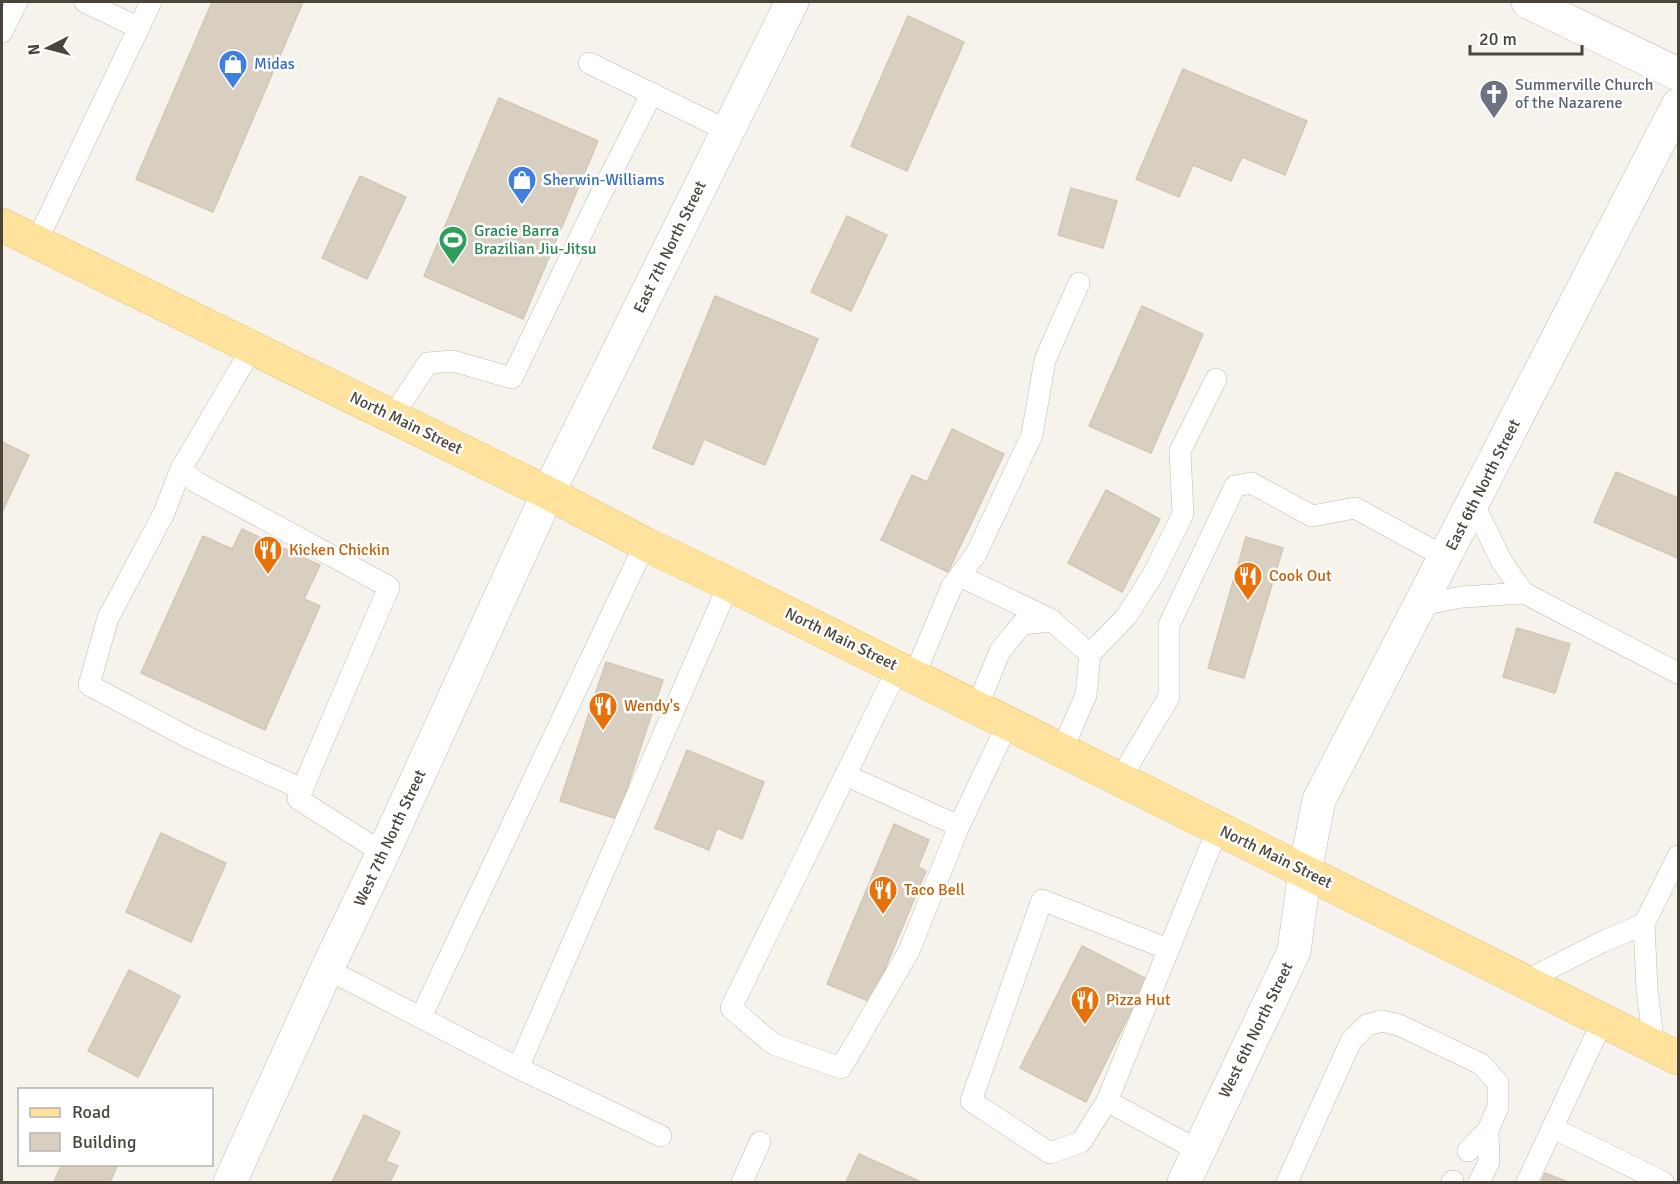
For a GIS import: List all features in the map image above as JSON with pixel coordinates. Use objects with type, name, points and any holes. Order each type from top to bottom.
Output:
[{"type":"main road","name":"North Main Street","points":[[2,225],[548,493],[645,544],[977,707],[1666,1052]]},
{"type":"street","name":"East 7th North Street","points":[[548,493],[792,2]]},
{"type":"street","points":[[1528,2],[1678,74]]},
{"type":"street","name":"East 6th North Street","points":[[1305,871],[1319,800],[1678,105]]},
{"type":"street","name":"West 7th North Street","points":[[230,1182],[548,493]]},
{"type":"street","name":"West 6th North Street","points":[[1184,1182],[1294,951],[1305,871]]},
{"type":"lane","points":[[2,32],[17,2]]},
{"type":"lane","points":[[85,2],[139,28]]},
{"type":"lane","points":[[36,243],[151,2]]},
{"type":"lane","points":[[589,63],[728,131]]},
{"type":"lane","points":[[392,417],[428,363],[453,361],[512,378],[652,93]]},
{"type":"lane","points":[[1008,723],[959,826],[909,951],[841,1068],[773,1044],[731,1008],[845,775],[906,672],[952,586],[976,555],[1032,435],[1045,360],[1079,283]]},
{"type":"lane","points":[[252,348],[181,469],[164,513],[108,618],[89,685],[191,739],[302,789]]},
{"type":"lane","points":[[1062,750],[1086,695],[1090,654],[1126,617],[1154,575],[1183,514],[1179,451],[1216,379]]},
{"type":"lane","points":[[181,469],[196,482],[389,587],[298,799],[383,853]]},
{"type":"lane","points":[[1120,779],[1169,697],[1169,626],[1235,486],[1251,483],[1312,516],[1355,508],[1445,557]]},
{"type":"lane","points":[[1473,503],[1502,562],[1524,593],[1678,673]]},
{"type":"lane","points":[[421,1017],[645,544]]},
{"type":"lane","points":[[960,576],[1052,621],[1090,654]]},
{"type":"lane","points":[[518,1068],[729,584]]},
{"type":"lane","points":[[1420,605],[1462,597],[1524,593]]},
{"type":"lane","points":[[977,707],[1000,651],[1022,624],[1052,621]]},
{"type":"lane","points":[[845,775],[959,826]]},
{"type":"lane","points":[[1168,949],[1042,900],[971,1101],[1050,1153],[1081,1142],[1107,1101],[1218,828]]},
{"type":"lane","points":[[1666,1052],[1647,989],[1644,924],[1678,856]]},
{"type":"lane","points":[[1525,981],[1602,942],[1644,924]]},
{"type":"lane","points":[[327,969],[518,1068],[661,1136]]},
{"type":"lane","points":[[1527,1182],[1603,1020]]},
{"type":"lane","points":[[1287,1182],[1351,1041],[1367,1025],[1382,1021],[1399,1025],[1481,1064],[1498,1083],[1498,1107],[1488,1130],[1468,1151]]},
{"type":"lane","points":[[1107,1101],[1199,1151]]},
{"type":"lane","points":[[1553,1128],[1663,1182]]},
{"type":"lane","points":[[1479,1182],[1488,1162],[1488,1130]]},
{"type":"lane","points":[[742,1182],[760,1142]]},
{"type":"building","points":[[212,2],[303,2],[213,212],[136,179]]},
{"type":"building","points":[[908,16],[964,42],[907,171],[851,146]]},
{"type":"building","points":[[1183,69],[1307,121],[1285,175],[1242,157],[1231,181],[1193,165],[1179,197],[1136,179]]},
{"type":"building","points":[[499,98],[598,141],[523,319],[424,276]]},
{"type":"building","points":[[360,176],[406,197],[367,279],[322,258]]},
{"type":"building","points":[[1071,188],[1117,201],[1103,248],[1058,235]]},
{"type":"building","points":[[847,216],[887,235],[851,311],[811,292]]},
{"type":"building","points":[[715,296],[818,339],[765,465],[704,439],[693,465],[653,448]]},
{"type":"building","points":[[1142,306],[1203,334],[1151,453],[1089,426]]},
{"type":"building","points":[[952,429],[1004,454],[948,572],[881,540],[912,475],[927,482]]},
{"type":"building","points":[[2,442],[29,455],[2,512]]},
{"type":"building","points":[[1616,472],[1678,498],[1678,558],[1594,522]]},
{"type":"building","points":[[1106,490],[1160,519],[1122,592],[1068,563]]},
{"type":"building","points":[[242,529],[320,565],[304,599],[320,606],[265,730],[141,673],[203,536],[232,549]]},
{"type":"building","points":[[1246,537],[1283,548],[1244,678],[1208,668]]},
{"type":"building","points":[[1517,628],[1570,644],[1555,693],[1503,677]]},
{"type":"building","points":[[606,662],[663,680],[617,819],[560,801]]},
{"type":"building","points":[[687,750],[764,782],[742,839],[717,828],[709,850],[655,828]]},
{"type":"building","points":[[894,824],[929,840],[918,867],[926,871],[871,1002],[827,984]]},
{"type":"building","points":[[161,833],[226,863],[191,942],[126,912]]},
{"type":"building","points":[[1082,946],[1147,979],[1086,1102],[1020,1068]]},
{"type":"building","points":[[129,970],[180,996],[138,1077],[88,1051]]},
{"type":"building","points":[[364,1115],[400,1132],[386,1161],[398,1166],[390,1182],[332,1182]]},
{"type":"building","points":[[859,1154],[921,1182],[846,1182]]},
{"type":"building","points":[[61,1166],[117,1166],[110,1182],[54,1182]]},
{"type":"building","points":[[1545,1173],[1568,1182],[1541,1182]]},
{"type":"place","name":"Midas","points":[[233,90]]},
{"type":"place","name":"Summerville Church of the Nazarene","points":[[1494,120]]},
{"type":"place","name":"Sherwin-Williams","points":[[522,206]]},
{"type":"place","name":"Gracie Barra Brazilian Jiu-Jitsu","points":[[453,266]]},
{"type":"place","name":"Kicken Chickin","points":[[268,576]]},
{"type":"place","name":"Cook Out","points":[[1248,602]]},
{"type":"place","name":"Wendy's","points":[[603,732]]},
{"type":"place","name":"Taco Bell","points":[[883,916]]},
{"type":"place","name":"Pizza Hut","points":[[1085,1026]]}]
